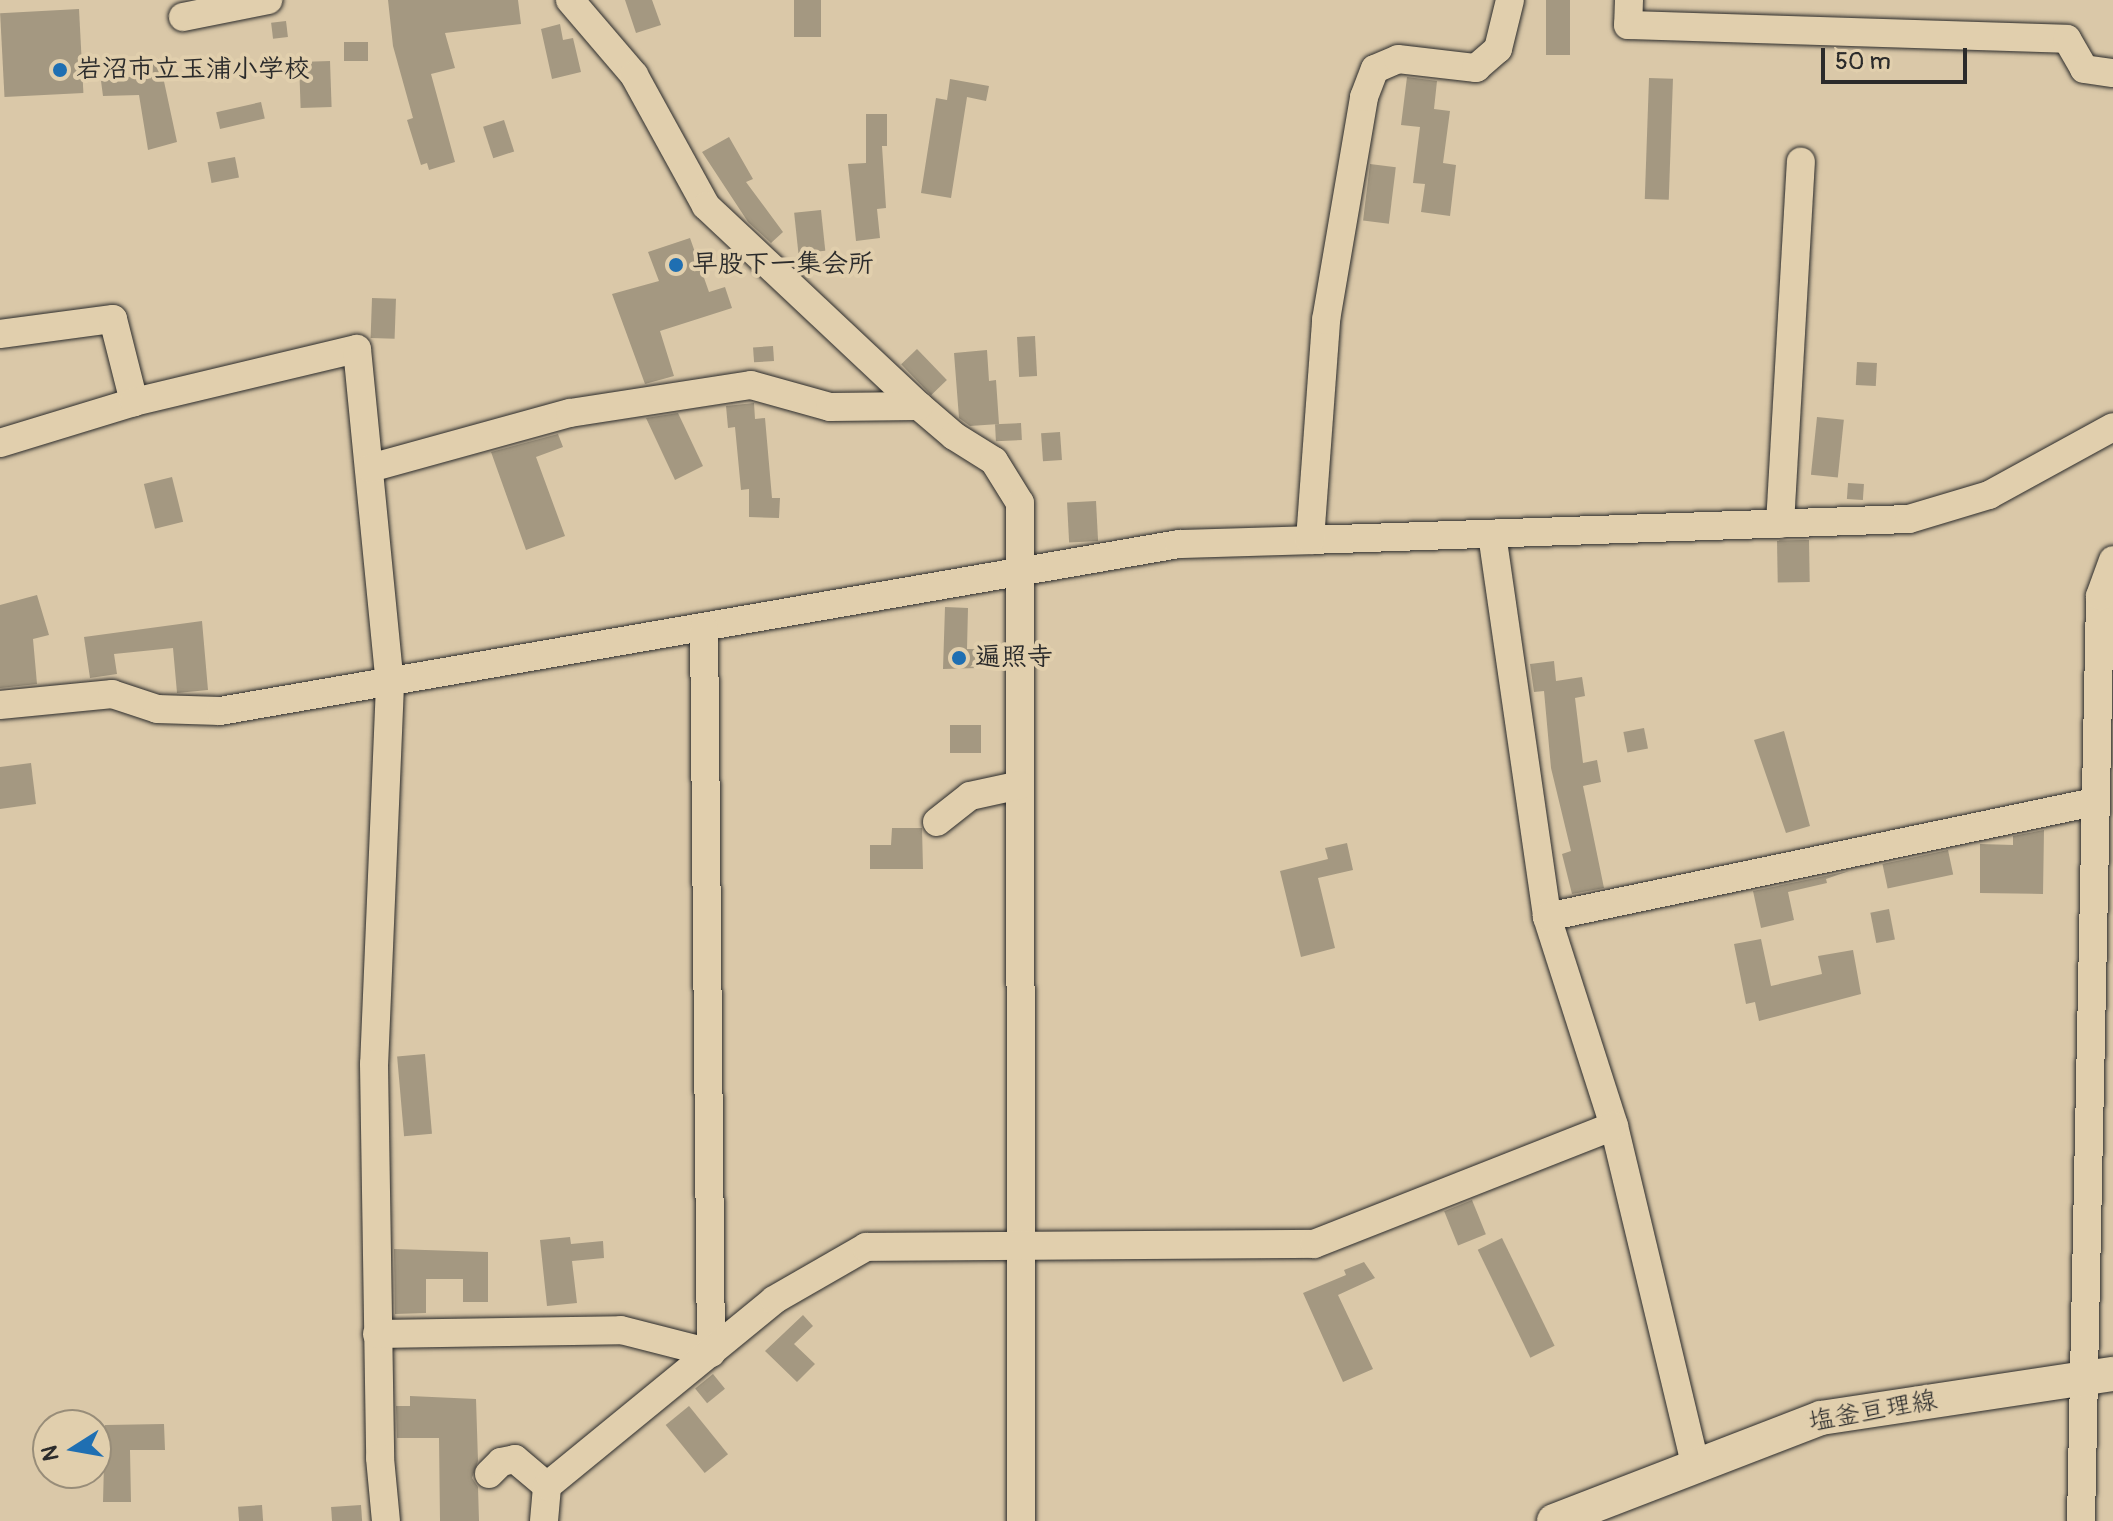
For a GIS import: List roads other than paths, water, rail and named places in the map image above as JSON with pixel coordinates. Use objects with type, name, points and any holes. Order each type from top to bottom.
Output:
[{"type":"main road","name":"塩釜亘理線","points":[[1554,1521],[1695,1463],[1821,1418],[2099,1376]]},
{"type":"street","points":[[183,17],[268,0]]},
{"type":"street","points":[[570,0],[634,75],[706,206],[919,406],[994,461],[1010,480],[1020,503],[1021,1521]]},
{"type":"street","points":[[1310,540],[1326,320],[1364,97],[1375,69],[1398,59],[1476,68],[1498,49],[1510,0]]},
{"type":"street","points":[[1629,0],[1628,25],[2067,39],[2084,69],[2113,73]]},
{"type":"street","points":[[1780,524],[1801,162]]},
{"type":"street","points":[[0,334],[113,319],[134,402]]},
{"type":"street","points":[[0,443],[134,402],[357,349],[390,685],[374,1064],[377,1334],[386,1521]]},
{"type":"street","points":[[370,468],[570,413],[751,385],[830,407],[919,406]]},
{"type":"street","points":[[0,705],[112,694],[157,709],[220,711],[390,685],[1179,544],[1909,519],[1989,495],[2113,427]]},
{"type":"street","points":[[1492,534],[1547,917],[1614,1126],[1695,1463]]},
{"type":"street","points":[[2081,1521],[2099,1376],[2094,802],[2100,596],[2113,560]]},
{"type":"street","points":[[704,630],[711,1353]]},
{"type":"street","points":[[937,822],[970,796],[1020,785]]},
{"type":"street","points":[[1547,917],[2094,802]]},
{"type":"street","points":[[544,1521],[547,1486],[774,1300],[866,1247],[1314,1244],[1614,1126]]},
{"type":"street","points":[[377,1334],[621,1330],[711,1353]]},
{"type":"street","points":[[489,1474],[501,1462],[515,1459],[547,1486]]},
{"type":"place","name":"岩沼市立玉浦小学校","points":[[60,70]]},
{"type":"place","name":"早股下一集会所","points":[[676,265]]},
{"type":"place","name":"遍照寺","points":[[959,658]]}]
